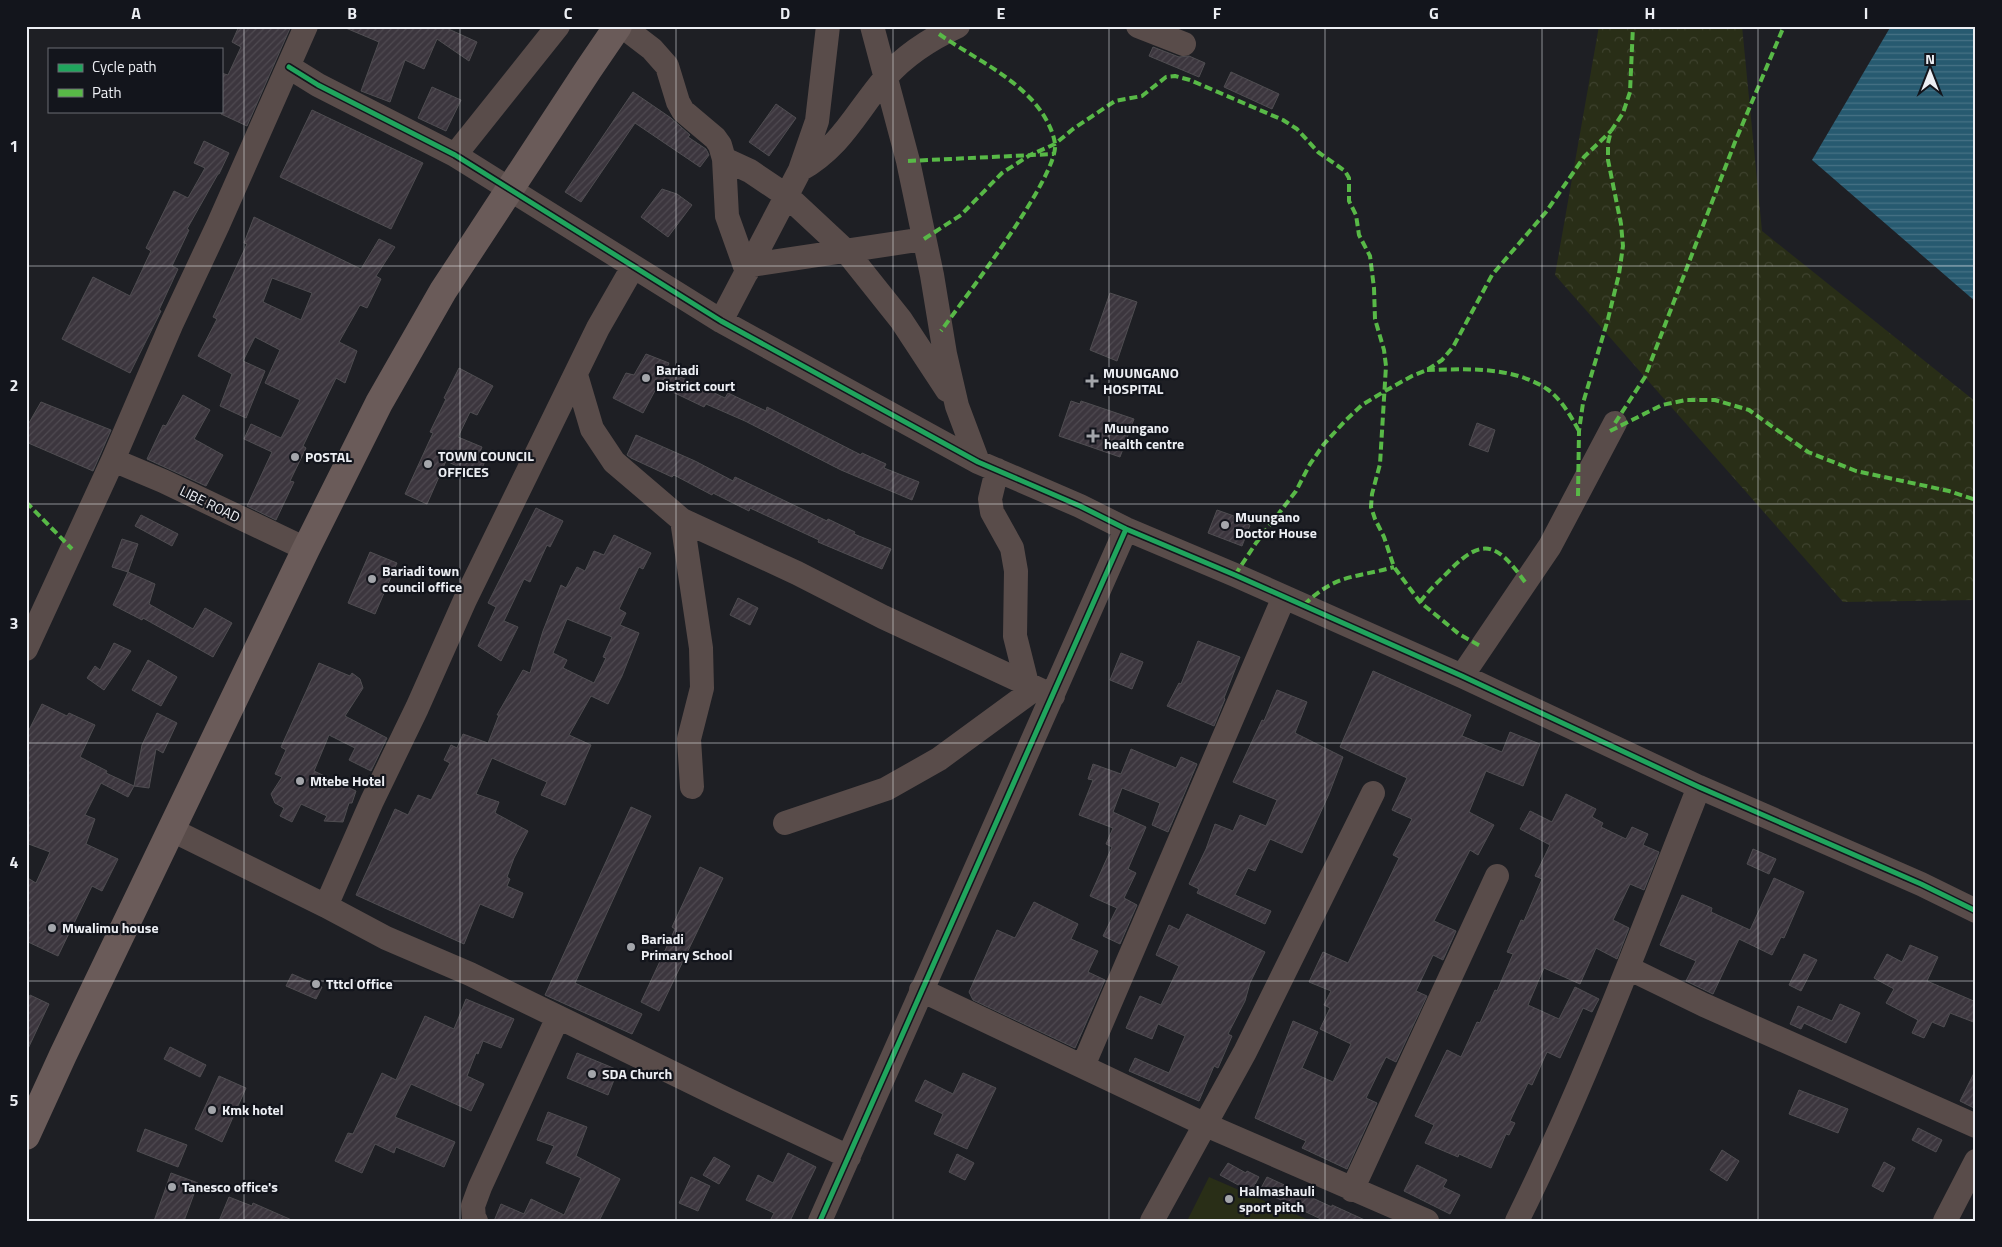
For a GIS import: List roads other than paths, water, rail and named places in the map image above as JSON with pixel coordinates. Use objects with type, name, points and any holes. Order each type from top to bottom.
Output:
[{"type":"highway","points":[[26,1136],[306,549],[379,403],[443,291],[618,26]]},
{"type":"street","points":[[26,649],[113,460],[171,325],[306,26]]},
{"type":"street","points":[[455,155],[558,26]]},
{"type":"street","points":[[622,26],[652,49],[667,66],[678,102],[683,111],[715,138],[723,152],[727,216],[749,269]]},
{"type":"street","points":[[722,321],[800,170],[817,121],[828,26]]},
{"type":"street","points":[[872,26],[887,76],[924,239],[945,354],[957,406]]},
{"type":"street","points":[[800,170],[819,159],[841,137],[887,76],[921,46],[958,26]]},
{"type":"street","points":[[1138,26],[1184,44]]},
{"type":"street","points":[[289,67],[318,85],[455,155],[722,321],[987,466],[1462,676],[1698,787],[1976,910]]},
{"type":"street","points":[[724,159],[750,171],[787,196],[846,251],[901,320],[957,406],[987,466],[992,512],[1012,548],[1016,571],[1015,636],[1038,689]]},
{"type":"street","points":[[749,269],[924,239]]},
{"type":"street","points":[[326,906],[372,801],[417,708],[464,600],[598,328],[633,267]]},
{"type":"street","points":[[576,375],[592,429],[614,462],[682,520],[1038,689]]},
{"type":"street","points":[[1462,676],[1550,546],[1615,423]]},
{"type":"street","name":"LIBE ROAD","points":[[113,460],[306,549]]},
{"type":"street","points":[[682,520],[701,648],[702,688],[689,739],[692,787]]},
{"type":"street","points":[[820,1221],[921,990],[1038,689],[1126,529]]},
{"type":"street","points":[[1083,1066],[1284,597]]},
{"type":"street","points":[[785,824],[886,789],[939,759],[1038,689]]},
{"type":"street","points":[[1517,1221],[1556,1136],[1628,968],[1698,787]]},
{"type":"street","points":[[1152,1221],[1206,1125],[1281,981],[1373,793]]},
{"type":"street","points":[[172,830],[326,906],[386,938],[470,974],[726,1100],[848,1157]]},
{"type":"street","points":[[1352,1190],[1497,876]]},
{"type":"street","points":[[1628,968],[1712,1009],[1976,1126]]},
{"type":"street","points":[[921,990],[1206,1125],[1427,1221]]},
{"type":"street","points":[[476,1221],[473,1206],[480,1187],[558,1017]]},
{"type":"street","points":[[1946,1221],[1976,1161]]},
{"type":"water","points":[[1891,26],[1976,26],[1976,302],[1812,160]]},
{"type":"place","name":"Bariadi District court","points":[[646,378]]},
{"type":"place","name":"MUUNGANO HOSPITAL","points":[[1092,381]]},
{"type":"place","name":"Muungano health centre","points":[[1093,436]]},
{"type":"place","name":"POSTAL","points":[[295,457]]},
{"type":"place","name":"TOWN COUNCIL OFFICES","points":[[428,464]]},
{"type":"place","name":"Muungano Doctor House","points":[[1225,525]]},
{"type":"place","name":"Bariadi town council office","points":[[372,579]]},
{"type":"place","name":"Mtebe Hotel","points":[[300,781]]},
{"type":"place","name":"Mwalimu house","points":[[52,928]]},
{"type":"place","name":"Bariadi Primary School","points":[[631,947]]},
{"type":"place","name":"Tttcl Office","points":[[316,984]]},
{"type":"place","name":"SDA Church","points":[[592,1074]]},
{"type":"place","name":"Kmk hotel","points":[[212,1110]]},
{"type":"place","name":"Tanesco office's","points":[[172,1187]]},
{"type":"place","name":"Halmashauli sport pitch","points":[[1229,1199]]}]
